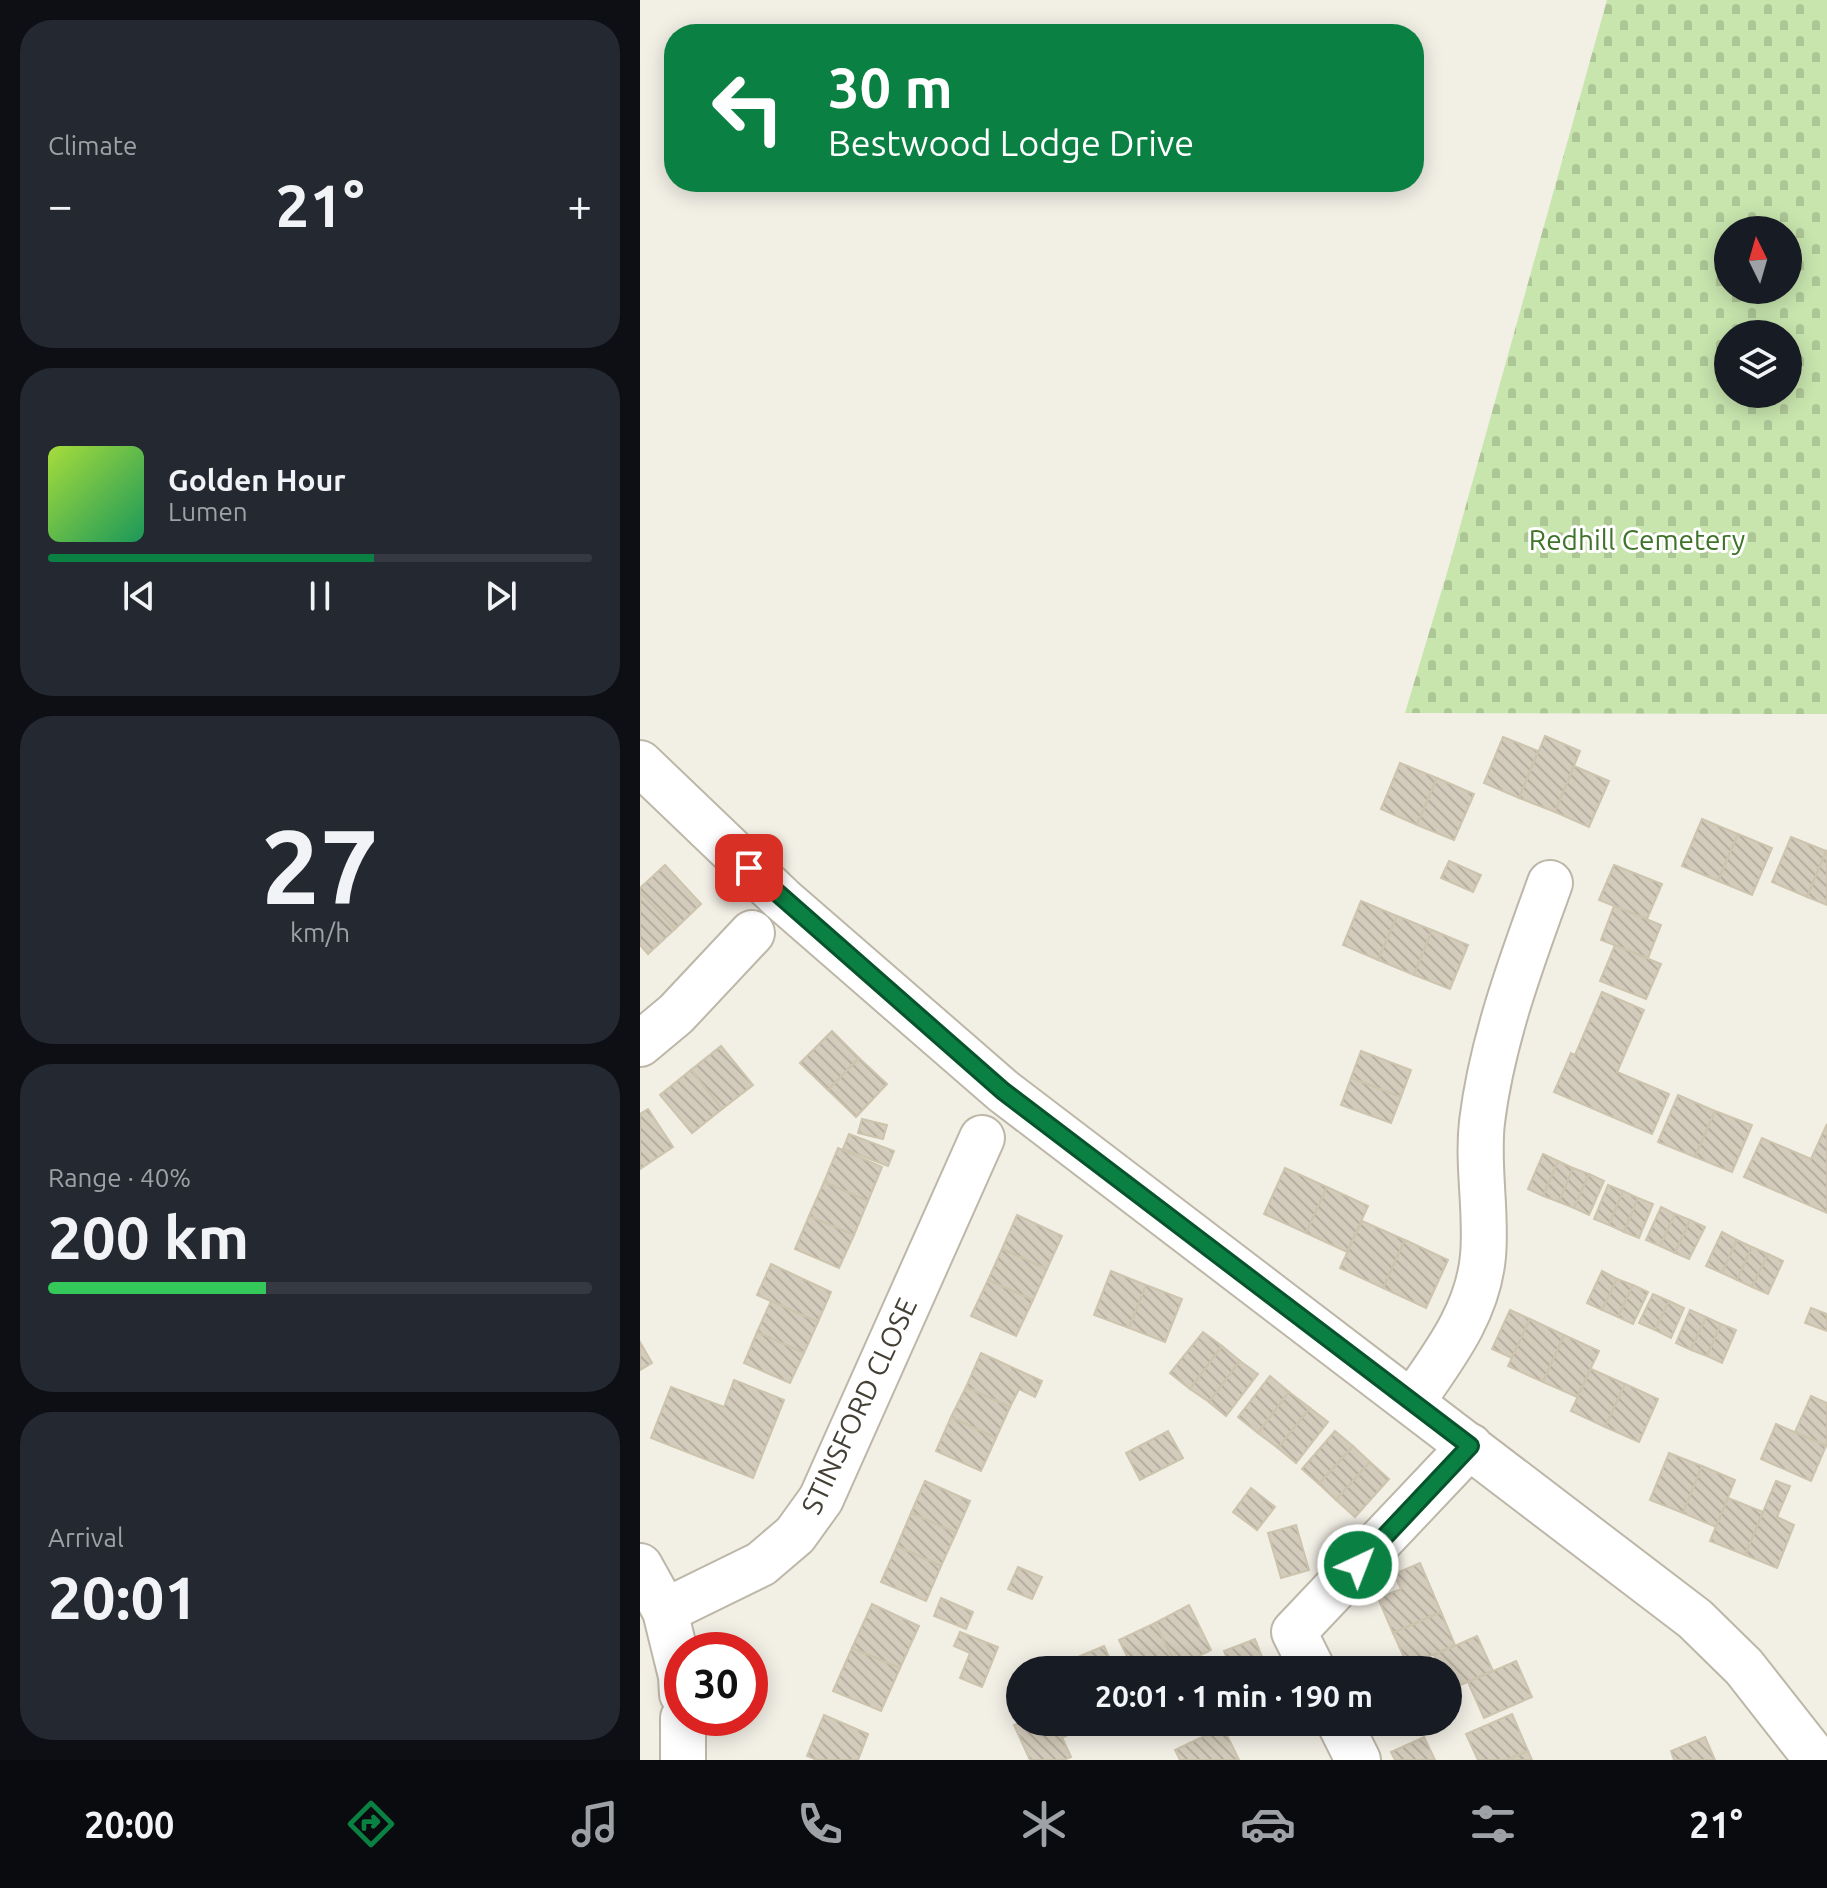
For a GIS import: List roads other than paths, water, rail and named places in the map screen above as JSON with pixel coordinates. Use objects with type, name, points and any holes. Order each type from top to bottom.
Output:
[{"type":"street","points":[[640,763],[782,899],[1003,1091],[1695,1619],[1744,1667],[1817,1760]]},
{"type":"street","points":[[1412,1402],[1463,1326],[1476,1292],[1483,1257],[1481,1125],[1516,978],[1519,919],[1550,883]]},
{"type":"street","points":[[640,1044],[676,1014],[752,933]]},
{"type":"street","name":"STINSFORD CLOSE","points":[[665,1611],[761,1564],[795,1535],[821,1499],[982,1138]]},
{"type":"street","points":[[1306,1656],[1294,1632],[1470,1446]]},
{"type":"street","points":[[640,1566],[665,1611],[670,1632]]},
{"type":"street","points":[[683,1736],[683,1760]]},
{"type":"street","points":[[1346,1736],[1358,1760]]},
{"type":"park label","name":"Redhill Cemetery","points":[[1637,540]]}]
